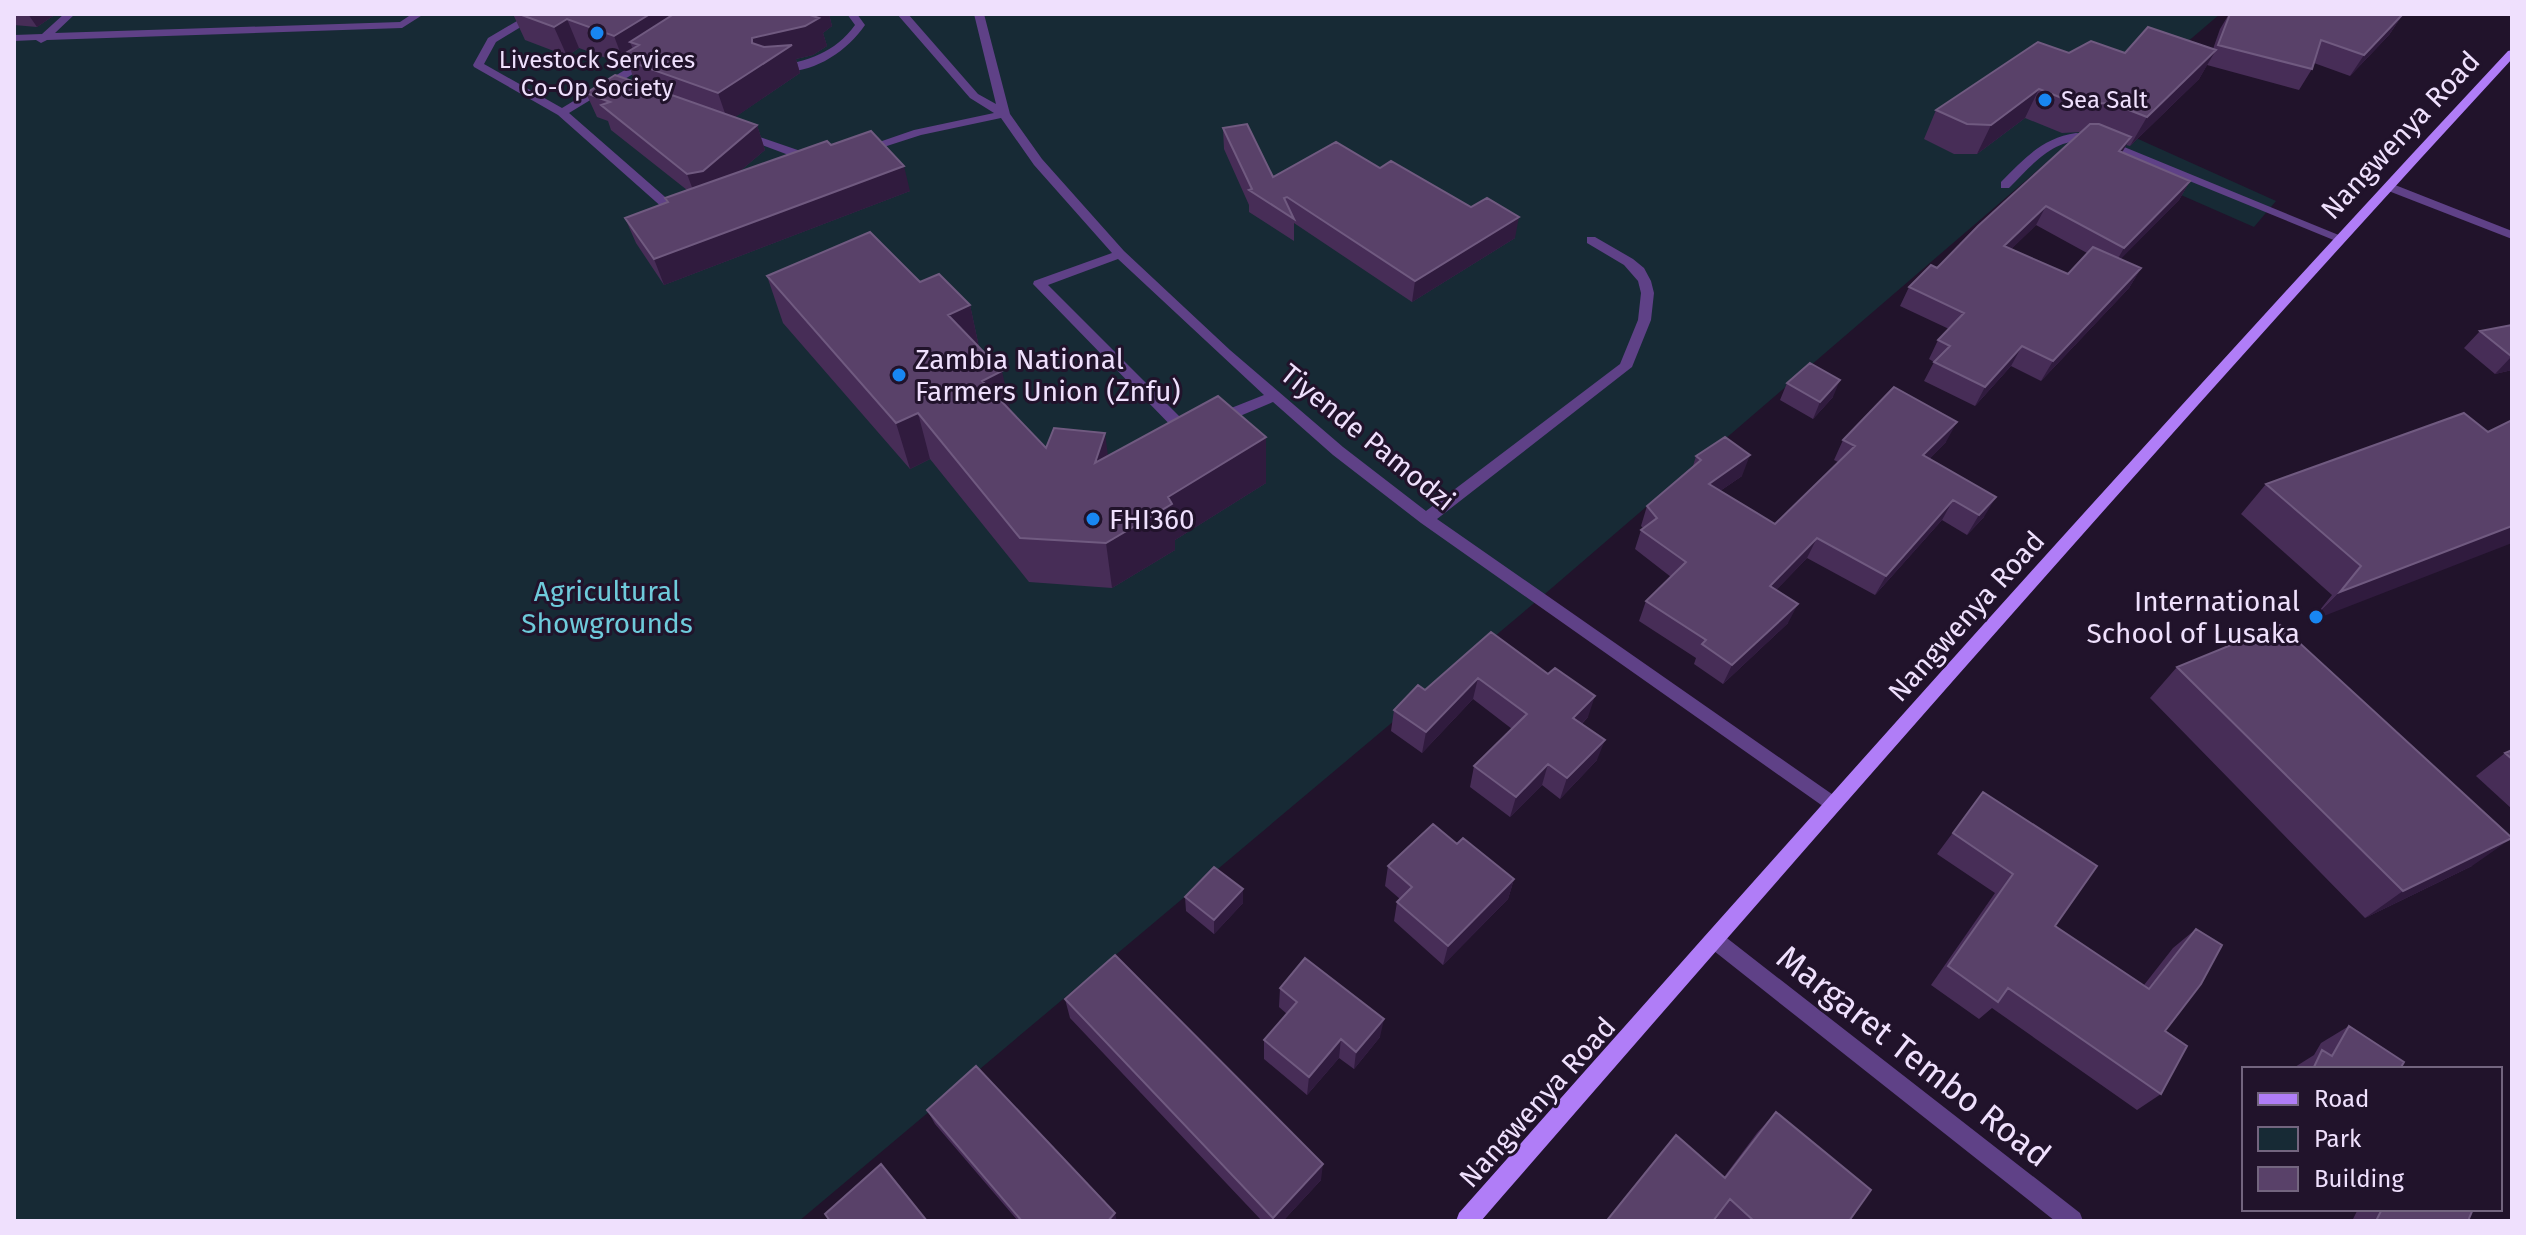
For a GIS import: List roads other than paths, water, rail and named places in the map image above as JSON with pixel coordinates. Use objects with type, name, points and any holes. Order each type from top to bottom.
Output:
[{"type":"main road","name":"Nangwenya Road","points":[[1467,1221],[1716,941],[1833,804],[2340,238],[2512,53]]},
{"type":"street","points":[[41,40],[70,14]]},
{"type":"street","points":[[14,38],[41,40],[402,25],[419,14]]},
{"type":"street","points":[[537,14],[492,40],[478,65],[562,113],[668,206],[700,205]]},
{"type":"street","points":[[768,69],[801,70],[814,63],[857,30],[860,25],[852,14]]},
{"type":"street","points":[[902,14],[974,96],[1004,114]]},
{"type":"street","name":"Tiyende Pamodzi","points":[[979,14],[1004,114],[1038,162],[1120,254],[1274,396],[1426,519],[1833,804]]},
{"type":"street","points":[[562,113],[657,54]]},
{"type":"street","points":[[609,86],[623,91]]},
{"type":"street","points":[[851,154],[918,132],[1004,114]]},
{"type":"street","points":[[722,127],[821,163],[807,168]]},
{"type":"street","points":[[2005,185],[2054,138],[2071,135],[2091,137],[2340,238]]},
{"type":"street","points":[[2390,187],[2512,235]]},
{"type":"street","points":[[1426,519],[1625,367],[1637,345],[1645,312],[1645,284],[1630,263],[1591,240]]},
{"type":"street","points":[[1120,254],[1039,284],[1187,433],[1274,396]]},
{"type":"street","name":"Margaret Tembo Road","points":[[1716,941],[2072,1221]]},
{"type":"place","name":"Livestock Services Co-Op Society","points":[[597,33]]},
{"type":"place","name":"Sea Salt","points":[[2045,100]]},
{"type":"place","name":"Zambia National Farmers Union (Znfu)","points":[[899,375]]},
{"type":"place","name":"FHI360","points":[[1093,519]]},
{"type":"place","name":"International School of Lusaka","points":[[2316,617]]},
{"type":"park label","name":"Agricultural Showgrounds","points":[[607,607]]}]
